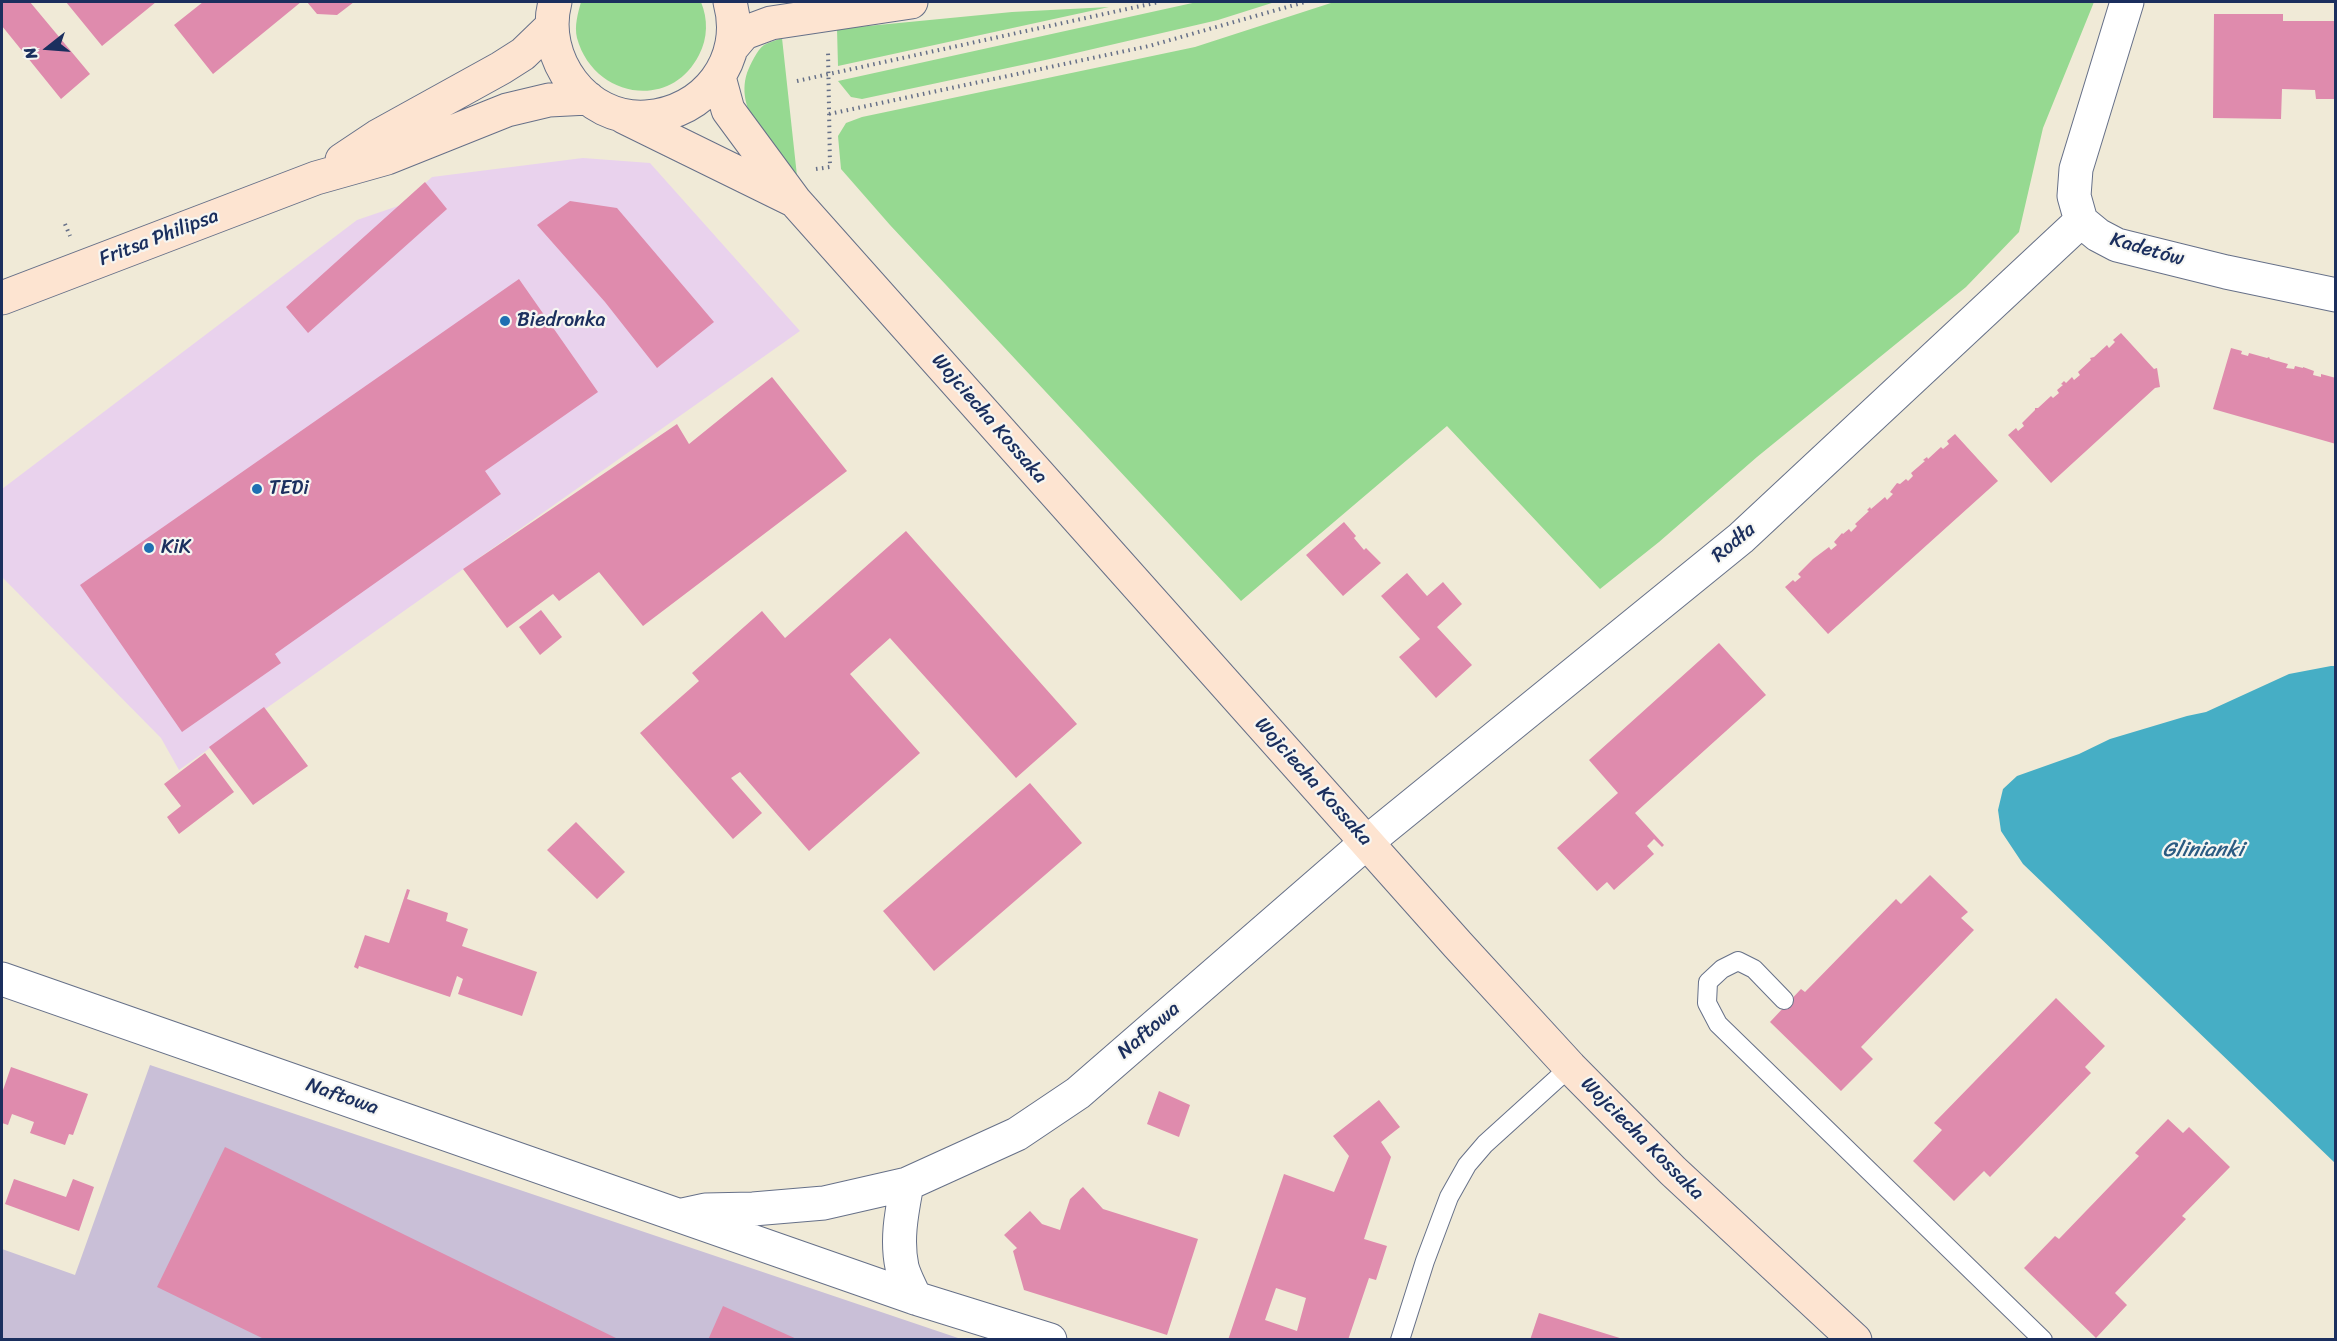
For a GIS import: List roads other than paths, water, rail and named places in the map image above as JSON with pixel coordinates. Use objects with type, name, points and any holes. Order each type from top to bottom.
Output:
[{"type":"street","points":[[730,2],[734,16],[733,46]]},
{"type":"street","points":[[733,46],[744,33],[771,23],[911,2]]},
{"type":"street","points":[[2081,221],[2074,196],[2076,169],[2127,2]]},
{"type":"street","points":[[554,14],[554,47],[561,66],[572,84],[601,105]]},
{"type":"street","name":"Fritsa Philipsa","points":[[316,178],[378,136],[523,54],[554,14]]},
{"type":"street","name":"Fritsa Philipsa","points":[[2,298],[316,178],[387,158],[507,110],[549,100],[601,105],[644,117],[673,112],[699,98],[719,77],[728,62],[733,46]]},
{"type":"street","name":"Wojciecha Kossaka","points":[[719,77],[728,110],[795,201],[1366,842],[1570,1067],[1672,1171],[1854,1340]]},
{"type":"street","name":"Wojciecha Kossaka","points":[[601,105],[795,201]]},
{"type":"street","name":"Kadetów","points":[[2081,221],[2098,235],[2117,245],[2226,272],[2336,295]]},
{"type":"street","name":"Rodła","points":[[1366,842],[1742,538],[2081,221]]},
{"type":"street","name":"Naftowa","points":[[682,1215],[705,1210],[753,1209],[824,1203],[907,1184],[1017,1134],[1078,1093],[1366,842]]},
{"type":"street","name":"Naftowa","points":[[2,979],[915,1298],[1050,1340]]},
{"type":"street","points":[[907,1184],[900,1244],[902,1268],[915,1298]]},
{"type":"lane","points":[[1784,1000],[1754,969],[1738,961],[1722,969],[1708,982],[1707,1003],[1718,1024],[2043,1340]]},
{"type":"lane","points":[[1400,1340],[1425,1261],[1449,1197],[1467,1165],[1485,1144],[1570,1067]]},
{"type":"water","name":"Glinianki","points":[[2336,666],[2335,1163],[2023,864],[2001,831],[1998,810],[2003,789],[2017,776],[2079,754],[2110,739],[2206,712],[2289,674]]},
{"type":"place","name":"Biedronka","points":[[505,321]]},
{"type":"place","name":"TEDi","points":[[257,489]]},
{"type":"place","name":"KiK","points":[[149,548]]}]
